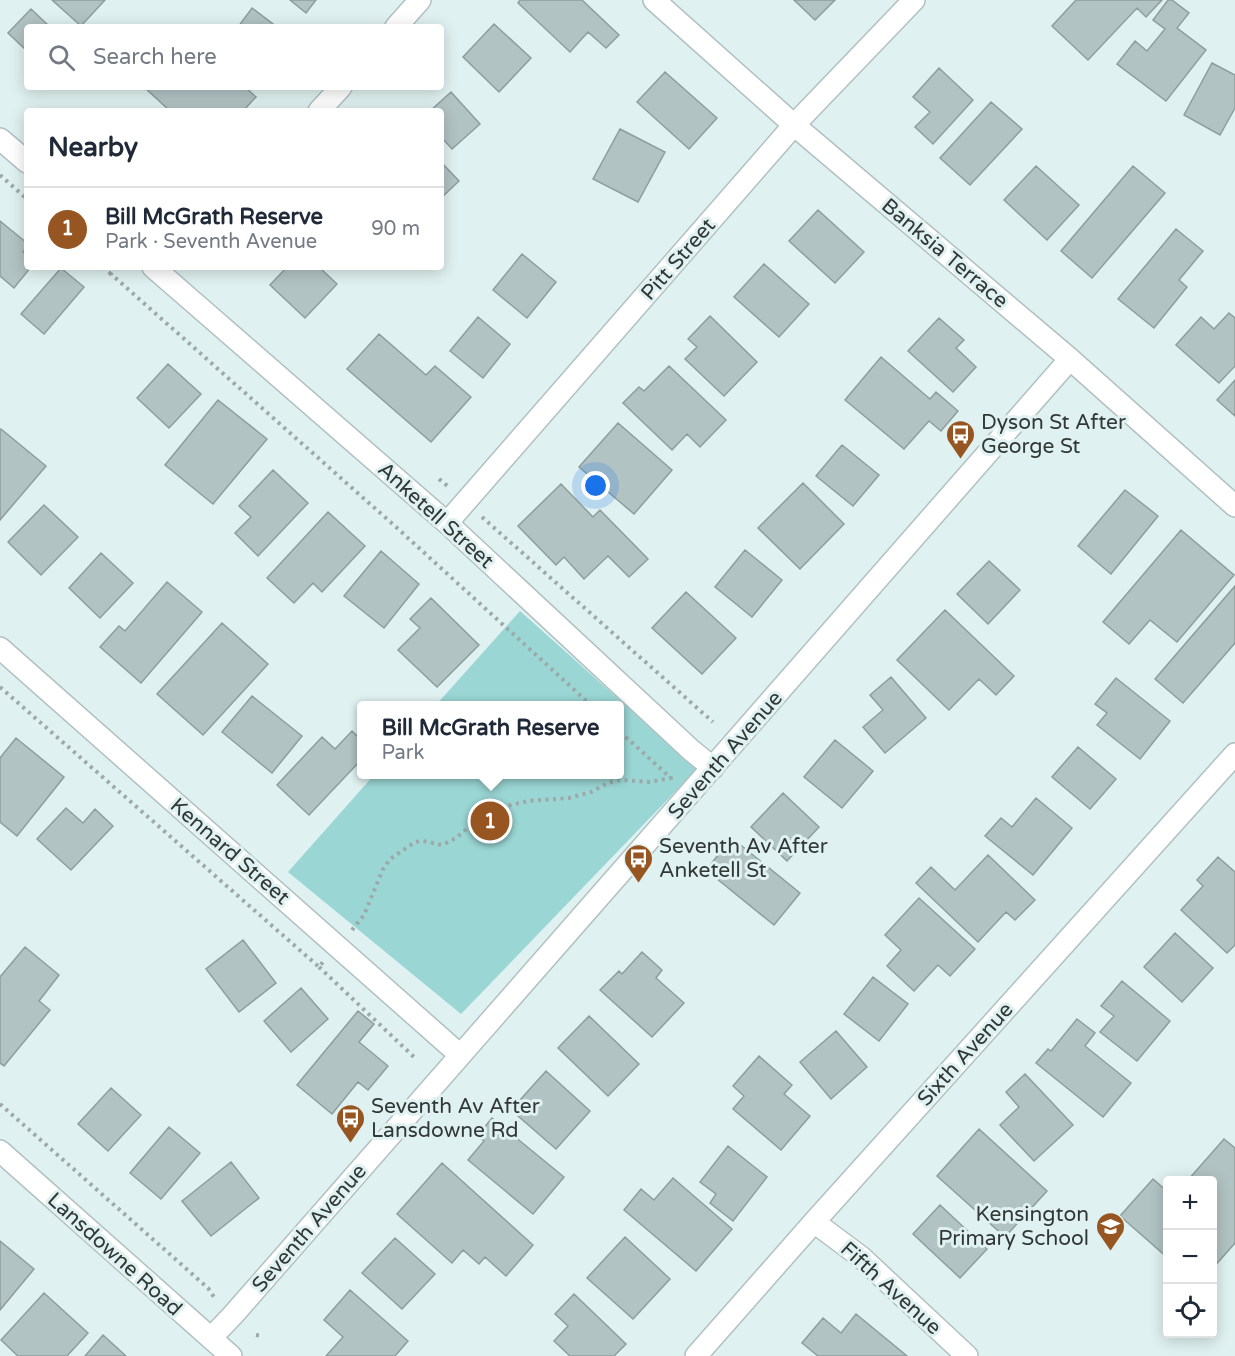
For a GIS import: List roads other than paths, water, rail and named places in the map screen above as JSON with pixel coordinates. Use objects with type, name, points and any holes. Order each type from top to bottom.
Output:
[{"type":"street","points":[[399,24],[420,0]]},
{"type":"street","name":"Banksia Terrace","points":[[654,0],[794,125],[1070,359],[1235,506]]},
{"type":"street","name":"Pitt Street","points":[[447,524],[794,125],[914,0]]},
{"type":"street","points":[[323,108],[338,90]]},
{"type":"street","points":[[0,139],[24,159]]},
{"type":"street","name":"Anketell Street","points":[[166,271],[713,768]]},
{"type":"street","name":"Seventh Avenue","points":[[211,1338],[1070,359]]},
{"type":"street","name":"Kennard Street","points":[[0,648],[460,1054]]},
{"type":"street","name":"Sixth Avenue","points":[[696,1356],[1235,754]]},
{"type":"street","name":"Lansdowne Road","points":[[0,1151],[231,1356]]},
{"type":"street","name":"Fifth Avenue","points":[[814,1222],[861,1257],[967,1356]]},
{"type":"place","name":"Dyson St After George St","points":[[960,460]]},
{"type":"place","name":"Bill McGrath Reserve","points":[[490,821]]},
{"type":"place","name":"Seventh Av After Anketell St","points":[[638,884]]},
{"type":"place","name":"Seventh Av After Lansdowne Rd","points":[[350,1144]]},
{"type":"place","name":"Kensington Primary School","points":[[1110,1252]]}]
